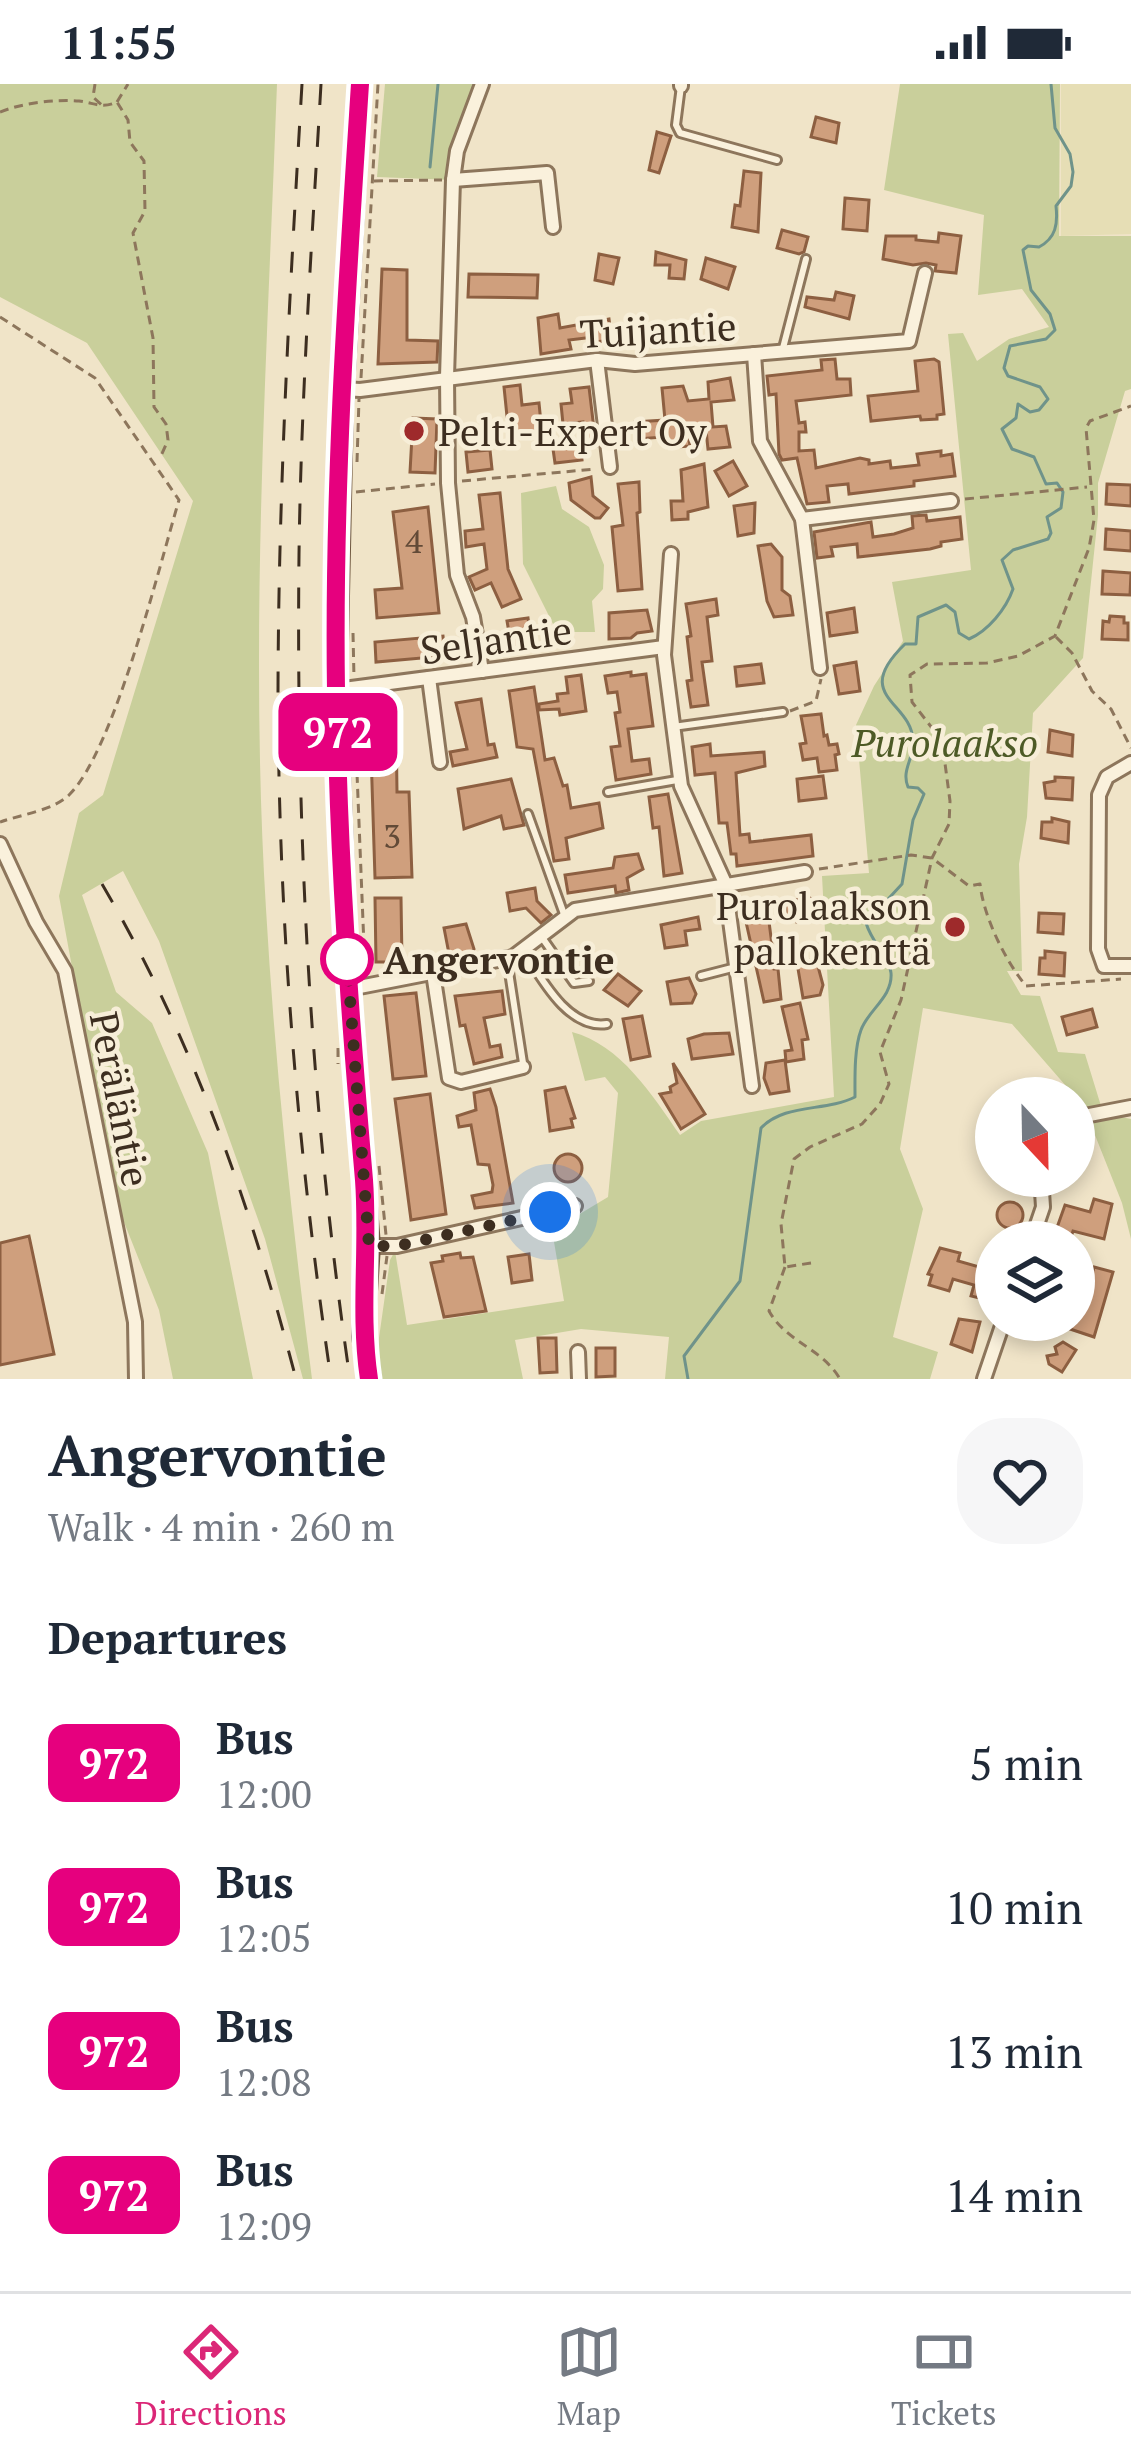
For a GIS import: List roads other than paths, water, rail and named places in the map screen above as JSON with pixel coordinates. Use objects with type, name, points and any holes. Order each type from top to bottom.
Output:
[{"type":"main road","points":[[360,84],[345,690],[357,987],[378,1246],[363,1336],[370,1379]]},
{"type":"street","points":[[482,84],[458,151],[454,180],[447,377],[448,483],[457,575],[473,617],[482,671]]},
{"type":"street","points":[[454,180],[548,173],[553,227]]},
{"type":"street","name":"Tuijantie","points":[[351,389],[597,360],[635,364],[909,341],[925,274]]},
{"type":"street","points":[[754,354],[760,441],[802,519],[820,668]]},
{"type":"street","points":[[597,360],[610,467]]},
{"type":"street","points":[[802,519],[951,500]]},
{"type":"street","points":[[671,554],[664,647],[680,780],[725,884],[752,1086]]},
{"type":"street","name":"Seljantie","points":[[345,690],[664,647]]},
{"type":"street","points":[[429,678],[440,762]]},
{"type":"street","points":[[1131,763],[1107,777],[1099,795],[1098,949],[1104,967],[1131,966]]},
{"type":"street","name":"Peräläntie","points":[[0,844],[64,971],[135,1322],[136,1379]]},
{"type":"street","points":[[357,987],[507,958],[574,910],[805,872]]},
{"type":"street","points":[[434,974],[449,1078],[461,1082],[523,1065]]},
{"type":"street","points":[[1095,1114],[1131,1107]]},
{"type":"street","points":[[378,1246],[575,1206]]},
{"type":"street","points":[[984,1379],[997,1341]]},
{"type":"street","points":[[578,1352],[579,1379]]},
{"type":"lane","points":[[681,85],[676,125],[680,134],[778,160]]},
{"type":"lane","points":[[782,352],[806,259]]},
{"type":"lane","points":[[674,727],[783,712]]},
{"type":"lane","points":[[608,792],[680,780]]},
{"type":"lane","points":[[528,814],[565,917]]},
{"type":"lane","points":[[541,936],[574,982],[590,981]]},
{"type":"lane","points":[[523,950],[552,995],[584,1022],[607,1024]]},
{"type":"lane","points":[[507,958],[523,1065]]},
{"type":"lane","points":[[701,976],[736,968]]},
{"type":"waterway","points":[[430,167],[438,84]]},
{"type":"waterway","points":[[688,1379],[684,1356],[740,1281],[761,1128],[793,1111],[855,1097],[861,1030],[891,982],[890,968],[866,923],[902,884],[913,820],[924,794],[908,787],[913,741],[904,716],[883,687],[883,676],[905,644],[916,644],[918,617],[946,605],[955,612],[959,633],[969,639],[989,625],[1013,589],[1002,560],[1013,550],[1048,539],[1047,517],[1061,508],[1063,492],[1057,483],[1046,484],[1034,457],[1012,449],[1002,429],[1016,418],[1018,404],[1030,412],[1039,410],[1048,399],[1040,387],[1008,376],[1004,368],[1010,346],[1046,339],[1055,330],[1050,314],[1031,290],[1023,250],[1049,239],[1056,225],[1056,206],[1071,186],[1070,154],[1055,128],[1051,84]]},
{"type":"railway","points":[[302,84],[282,469],[279,786],[293,1041],[331,1379]]},
{"type":"railway","points":[[321,84],[300,496],[300,762],[315,1071],[350,1379]]},
{"type":"railway","points":[[102,884],[192,1063],[260,1250],[296,1379]]},
{"type":"place","name":"Pelti-Expert Oy","points":[[414,431]]},
{"type":"place","name":"Purolaakson pallokenttä","points":[[955,927]]},
{"type":"place","name":"Angervontie","points":[[347,959]]},
{"type":"park label","name":"Purolaakso","points":[[945,742]]}]
